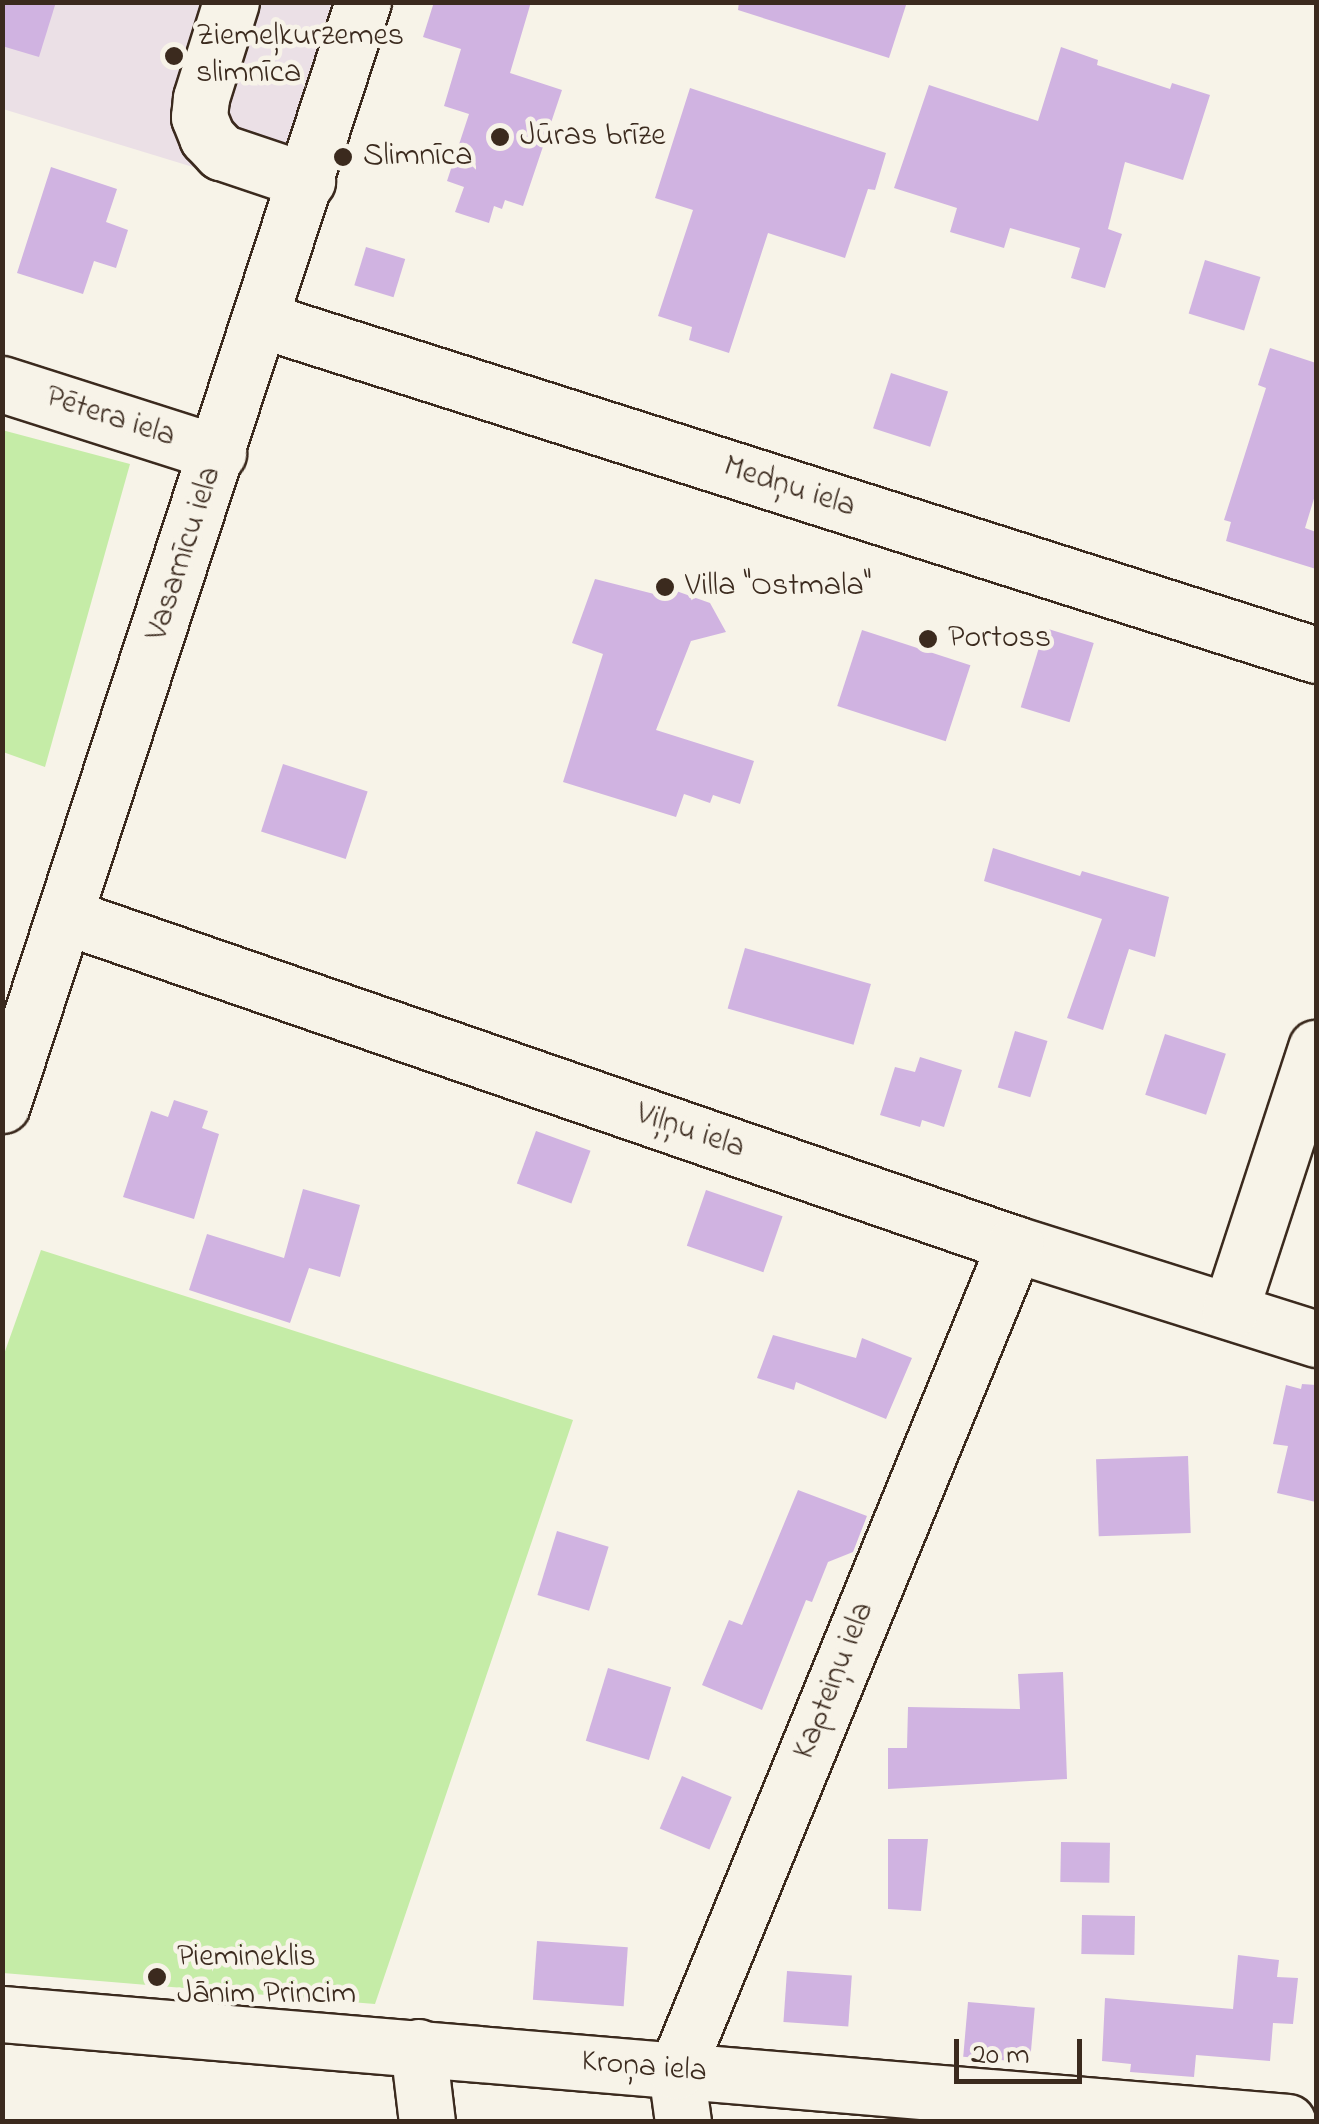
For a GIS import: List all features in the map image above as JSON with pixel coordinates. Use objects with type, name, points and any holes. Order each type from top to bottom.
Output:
[{"type":"street","points":[[230,2],[201,98],[199,117],[207,137],[222,152],[307,181]]},
{"type":"street","name":"Vasarnīcu iela","points":[[2,1105],[363,2]]},
{"type":"street","name":"Medņu iela","points":[[262,320],[1316,655]]},
{"type":"street","name":"Pētera iela","points":[[2,384],[218,453]]},
{"type":"street","name":"Viļņu iela","points":[[65,916],[1014,1244],[1316,1339]]},
{"type":"street","points":[[1230,1311],[1316,1048]]},
{"type":"street","name":"Kapteiņu iela","points":[[679,2096],[1014,1244]]},
{"type":"street","name":"Kroņa iela","points":[[2,2014],[418,2047],[679,2096],[1286,2122]]},
{"type":"street","points":[[418,2047],[427,2122]]},
{"type":"shaded area","name":"Ziemeļkurzemes slimnīca","points":[[2,3],[363,3],[301,200],[3,109]]},
{"type":"green space","points":[[2,430],[130,464],[45,767],[3,752]]},
{"type":"green space","points":[[41,1250],[573,1420],[375,2004],[3,1973],[3,1357]]},
{"type":"building","points":[[2,2],[56,2],[39,57],[2,46]]},
{"type":"building","points":[[434,2],[531,2],[510,73],[562,90],[523,206],[505,200],[502,209],[494,206],[489,223],[455,212],[464,187],[447,181],[469,114],[444,106],[461,49],[423,37]]},
{"type":"building","points":[[739,2],[907,2],[889,58],[738,10]]},
{"type":"building","points":[[1061,47],[1098,60],[1097,65],[1170,89],[1172,83],[1210,95],[1183,180],[1125,162],[1108,229],[1122,234],[1105,288],[1071,278],[1080,248],[1010,228],[1004,248],[950,232],[957,208],[894,188],[929,85],[1038,121]]},
{"type":"building","points":[[690,88],[886,153],[875,190],[868,189],[845,258],[768,233],[729,353],[689,340],[692,327],[658,316],[693,210],[655,198]]},
{"type":"building","points":[[51,167],[117,189],[106,222],[128,230],[116,268],[94,261],[83,294],[17,273]]},
{"type":"building","points":[[366,247],[405,259],[394,297],[354,285]]},
{"type":"building","points":[[1205,260],[1260,277],[1244,331],[1189,314]]},
{"type":"building","points":[[1270,348],[1316,363],[1316,492],[1305,528],[1316,532],[1316,569],[1226,541],[1231,522],[1224,520],[1266,388],[1258,385]]},
{"type":"building","points":[[891,373],[948,392],[930,447],[873,428]]},
{"type":"building","points":[[595,579],[662,596],[665,587],[710,603],[726,632],[691,641],[656,730],[754,761],[740,804],[713,795],[710,803],[684,794],[676,817],[563,782],[603,654],[572,643]]},
{"type":"building","points":[[1045,628],[1094,643],[1070,722],[1021,707]]},
{"type":"building","points":[[862,630],[970,665],[946,741],[837,706]]},
{"type":"building","points":[[283,764],[368,792],[346,859],[261,832]]},
{"type":"building","points":[[993,848],[1080,876],[1082,871],[1169,897],[1155,957],[1129,949],[1103,1030],[1067,1018],[1102,919],[984,881]]},
{"type":"building","points":[[745,948],[871,984],[854,1045],[728,1009]]},
{"type":"building","points":[[1015,1031],[1048,1041],[1030,1097],[998,1087]]},
{"type":"building","points":[[1165,1034],[1226,1054],[1206,1115],[1145,1095]]},
{"type":"building","points":[[920,1057],[962,1070],[944,1127],[922,1120],[920,1127],[880,1115],[895,1067],[915,1072]]},
{"type":"building","points":[[174,1100],[208,1111],[202,1128],[219,1134],[194,1219],[123,1197],[151,1111],[168,1117]]},
{"type":"building","points":[[536,1131],[591,1151],[571,1203],[517,1184]]},
{"type":"building","points":[[303,1189],[360,1205],[340,1277],[309,1268],[290,1323],[189,1290],[207,1234],[284,1258]]},
{"type":"building","points":[[706,1190],[783,1216],[763,1272],[687,1246]]},
{"type":"building","points":[[773,1335],[856,1358],[862,1338],[912,1358],[886,1419],[796,1382],[794,1390],[757,1378]]},
{"type":"building","points":[[1302,1384],[1316,1385],[1316,1502],[1277,1493],[1288,1446],[1273,1444],[1286,1385],[1301,1389]]},
{"type":"building","points":[[1188,1456],[1191,1533],[1099,1536],[1096,1459]]},
{"type":"building","points":[[798,1490],[867,1516],[853,1552],[828,1562],[812,1602],[806,1600],[762,1710],[702,1685],[729,1620],[742,1625]]},
{"type":"building","points":[[557,1531],[609,1547],[589,1611],[537,1595]]},
{"type":"building","points":[[608,1668],[671,1687],[649,1760],[586,1741]]},
{"type":"building","points":[[1063,1672],[1067,1779],[888,1789],[888,1748],[907,1748],[908,1707],[1020,1709],[1018,1674]]},
{"type":"building","points":[[682,1776],[732,1797],[709,1850],[660,1828]]},
{"type":"building","points":[[888,1839],[928,1839],[921,1911],[888,1909]]},
{"type":"building","points":[[1061,1842],[1110,1843],[1109,1883],[1060,1882]]},
{"type":"building","points":[[1082,1915],[1135,1916],[1134,1955],[1081,1954]]},
{"type":"building","points":[[537,1941],[628,1947],[624,2006],[533,2000]]},
{"type":"building","points":[[1238,1955],[1279,1960],[1277,1977],[1298,1978],[1293,2024],[1273,2023],[1270,2061],[1196,2055],[1194,2077],[1130,2072],[1131,2064],[1102,2061],[1105,1998],[1233,2009]]},
{"type":"building","points":[[787,1971],[852,1976],[848,2026],[783,2022]]},
{"type":"building","points":[[968,2002],[1035,2008],[1030,2063],[963,2057]]},
{"type":"place","name":"Ziemeļkurzemes slimnīca","points":[[174,56]]},
{"type":"place","name":"Jūras brīze","points":[[500,137]]},
{"type":"place","name":"Slimnīca","points":[[343,157]]},
{"type":"place","name":"Villa \"Ostmala\"","points":[[665,587]]},
{"type":"place","name":"Portoss","points":[[928,639]]},
{"type":"place","name":"Piemineklis Jānim Princim","points":[[157,1977]]}]
